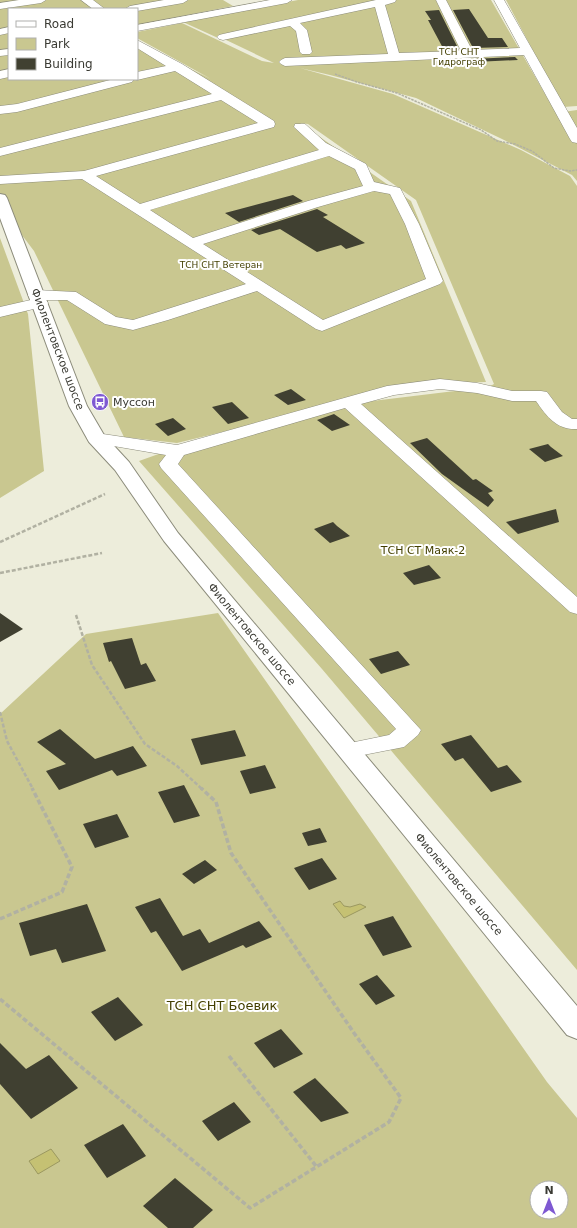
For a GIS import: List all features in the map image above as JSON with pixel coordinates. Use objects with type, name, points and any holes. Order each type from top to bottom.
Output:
[{"type":"main road","name":"Фиолентовское шоссе","points":[[0,198],[78,406],[96,438],[122,466],[172,537],[577,1027]]},
{"type":"street","points":[[0,6],[41,0]]},
{"type":"street","points":[[86,0],[98,8]]},
{"type":"street","points":[[136,8],[183,0]]},
{"type":"street","points":[[138,28],[287,0]]},
{"type":"street","points":[[223,37],[391,0]]},
{"type":"street","points":[[440,0],[468,53]]},
{"type":"street","points":[[499,0],[527,51],[565,109],[577,139]]},
{"type":"street","points":[[379,3],[395,58]]},
{"type":"street","points":[[292,22],[302,30],[306,52]]},
{"type":"street","points":[[0,180],[85,175],[269,124],[224,95],[138,44]]},
{"type":"street","points":[[285,62],[336,58],[395,58],[527,51]]},
{"type":"street","points":[[138,76],[178,67]]},
{"type":"street","points":[[0,110],[31,104],[124,80]]},
{"type":"street","points":[[0,152],[224,95]]},
{"type":"street","points":[[300,127],[321,146],[361,167],[366,183],[371,188]]},
{"type":"street","points":[[138,209],[330,151]]},
{"type":"street","points":[[85,175],[257,286],[322,326],[435,281],[400,198],[395,191],[383,188],[371,188],[313,204],[191,243]]},
{"type":"street","points":[[0,312],[17,308],[38,299],[70,295],[112,321],[133,325],[257,286]]},
{"type":"street","points":[[0,295],[2,301],[17,308]]},
{"type":"street","points":[[96,438],[178,451],[393,390],[440,384],[478,388],[512,396],[541,396],[559,419],[573,425],[577,424]]},
{"type":"street","points":[[348,402],[577,608]]},
{"type":"street","points":[[178,451],[168,464],[410,730],[396,742],[348,750]]},
{"type":"path","points":[[334,74],[356,82],[397,93],[481,130],[497,141],[515,144],[532,151],[554,168],[570,171],[577,170]]},
{"type":"path","points":[[0,542],[105,494]]},
{"type":"path","points":[[0,573],[102,553]]},
{"type":"path","points":[[0,999],[250,1208],[389,1122],[401,1098],[354,1033],[231,853],[216,802],[177,766],[146,744],[96,671],[92,665],[76,615]]},
{"type":"path","points":[[0,712],[7,741],[50,821],[72,868],[62,892],[0,919]]},
{"type":"path","points":[[229,1056],[316,1166]]},
{"type":"green space","points":[[0,0],[223,0],[233,6],[138,25],[138,8],[8,8],[8,49],[0,51]]},
{"type":"green space","points":[[298,0],[385,0],[218,38],[183,22]]},
{"type":"green space","points":[[395,0],[491,0],[556,113],[577,110],[577,181],[572,175],[502,139],[416,98],[300,68],[393,94],[521,150],[570,176],[577,186],[577,970],[322,669],[139,461],[181,446],[364,402],[488,387],[494,384],[416,200],[308,124],[300,123],[411,201],[486,382],[419,384],[177,443],[124,437],[34,251],[0,206],[0,52],[8,51],[8,80],[138,80],[138,42],[211,79],[138,39],[138,32],[182,23],[262,61],[274,63],[224,39]]},
{"type":"green space","points":[[506,0],[577,0],[577,106],[563,107]]},
{"type":"green space","points":[[0,238],[28,314],[44,471],[0,498]]},
{"type":"green space","name":"ТСН СНТ Боевик","points":[[218,613],[547,1082],[577,1118],[577,1228],[0,1228],[0,714],[86,634]]},
{"type":"shaded area","points":[[340,901],[344,906],[350,907],[360,904],[366,907],[344,918],[333,904]]},
{"type":"shaded area","points":[[51,1149],[60,1161],[38,1174],[29,1161]]},
{"type":"building","points":[[469,9],[488,38],[502,38],[508,47],[473,48],[453,10]]},
{"type":"building","points":[[439,10],[459,50],[444,50],[428,20],[431,20],[425,11]]},
{"type":"building","points":[[515,57],[518,60],[475,62],[474,60],[450,60]]},
{"type":"building","points":[[293,195],[303,201],[239,222],[225,213]]},
{"type":"building","points":[[317,209],[328,215],[323,217],[365,243],[346,249],[341,245],[317,252],[280,229],[259,235],[251,230]]},
{"type":"building","points":[[291,389],[306,400],[288,405],[274,395]]},
{"type":"building","points":[[232,402],[249,418],[228,424],[212,407]]},
{"type":"building","points":[[334,414],[350,425],[332,431],[317,420]]},
{"type":"building","points":[[173,418],[186,429],[168,436],[155,424]]},
{"type":"building","points":[[427,438],[473,480],[476,479],[493,491],[488,493],[494,500],[488,507],[442,474],[410,443]]},
{"type":"building","points":[[548,444],[563,456],[545,462],[529,449]]},
{"type":"building","points":[[556,509],[559,522],[518,534],[506,522]]},
{"type":"building","points":[[333,522],[350,536],[330,543],[314,529]]},
{"type":"building","points":[[429,565],[441,578],[414,585],[403,573]]},
{"type":"building","points":[[0,613],[23,629],[0,642]]},
{"type":"building","points":[[132,638],[141,665],[146,663],[156,681],[125,689],[111,661],[109,662],[103,643]]},
{"type":"building","points":[[398,651],[410,665],[381,674],[369,659]]},
{"type":"building","points":[[60,729],[95,759],[133,746],[147,766],[117,776],[112,770],[59,790],[46,771],[66,764],[37,742]]},
{"type":"building","points":[[235,730],[246,756],[201,765],[191,739]]},
{"type":"building","points":[[471,735],[498,768],[507,765],[522,782],[491,792],[463,758],[455,761],[441,744]]},
{"type":"building","points":[[265,765],[276,788],[250,794],[240,771]]},
{"type":"building","points":[[184,785],[200,816],[174,823],[158,792]]},
{"type":"building","points":[[117,814],[129,837],[95,848],[83,824]]},
{"type":"building","points":[[320,828],[327,842],[308,846],[302,833]]},
{"type":"building","points":[[322,858],[337,879],[309,890],[294,868]]},
{"type":"building","points":[[205,860],[217,870],[194,884],[182,874]]},
{"type":"building","points":[[160,898],[183,936],[200,929],[209,943],[259,921],[272,937],[246,948],[243,945],[182,971],[156,931],[151,933],[135,907]]},
{"type":"building","points":[[87,904],[106,951],[62,963],[56,949],[30,956],[19,923]]},
{"type":"building","points":[[393,916],[412,947],[383,956],[364,925]]},
{"type":"building","points":[[377,975],[395,996],[376,1005],[359,984]]},
{"type":"building","points":[[118,997],[143,1025],[115,1041],[91,1012]]},
{"type":"building","points":[[281,1029],[303,1054],[274,1068],[254,1043]]},
{"type":"building","points":[[0,1043],[26,1069],[49,1055],[78,1088],[31,1119],[0,1084]]},
{"type":"building","points":[[315,1078],[349,1113],[321,1122],[293,1092]]},
{"type":"building","points":[[234,1102],[251,1122],[218,1141],[202,1121]]},
{"type":"building","points":[[123,1124],[146,1156],[107,1178],[84,1145]]},
{"type":"building","points":[[175,1178],[213,1210],[193,1228],[168,1228],[143,1206]]},
{"type":"place","name":"Муссон","points":[[100,402]]},
{"type":"park label","name":"ТСН СНТ Гидрограф","points":[[459,58]]},
{"type":"park label","name":"ТСН СНТ Ветеран","points":[[221,265]]},
{"type":"park label","name":"ТСН СТ Маяк-2","points":[[423,550]]}]
